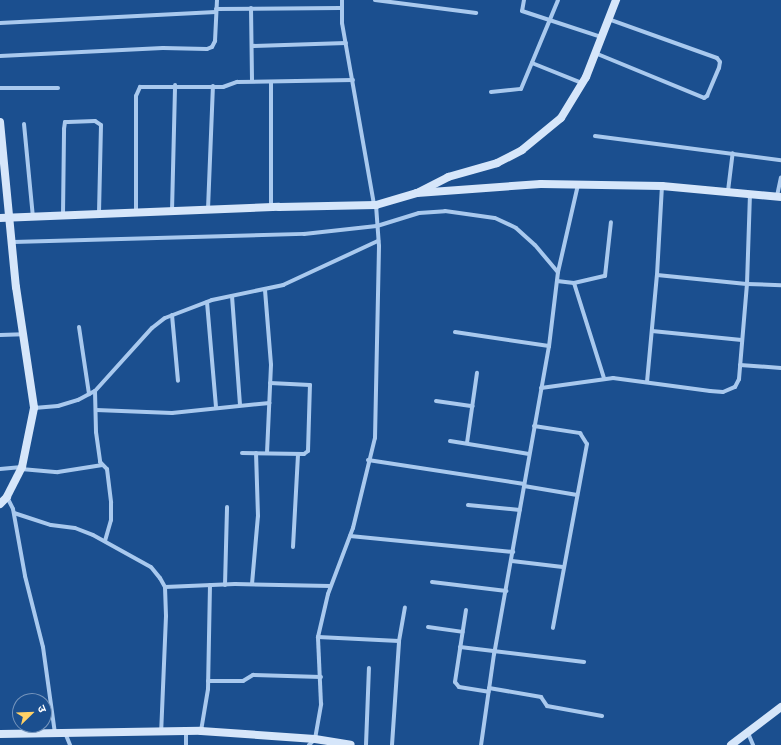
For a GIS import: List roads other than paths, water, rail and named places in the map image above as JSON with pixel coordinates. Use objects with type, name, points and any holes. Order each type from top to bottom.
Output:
[{"type":"street","points":[[0,56],[163,48],[207,48],[214,45],[217,0]]},
{"type":"street","points":[[312,742],[321,704],[321,677],[318,637],[330,586],[350,536],[368,460],[375,438],[377,226],[375,205],[340,8],[342,0]]},
{"type":"street","points":[[374,0],[476,13]]},
{"type":"street","points":[[524,0],[522,11],[601,37]]},
{"type":"street","points":[[491,92],[519,91],[532,64],[558,0]]},
{"type":"street","points":[[0,218],[271,207],[375,205],[417,193],[448,177],[497,162],[522,150],[561,118],[582,83],[616,0]]},
{"type":"street","points":[[251,8],[252,81]]},
{"type":"street","points":[[0,23],[251,8],[340,8]]},
{"type":"street","points":[[595,53],[704,98],[707,96],[719,68],[720,62],[717,58],[608,19]]},
{"type":"street","points":[[252,46],[346,43]]},
{"type":"street","points":[[532,64],[582,83]]},
{"type":"street","points":[[136,213],[138,90],[142,85],[213,86],[252,81],[353,80]]},
{"type":"street","points":[[271,207],[272,82]]},
{"type":"street","points":[[172,211],[175,85]]},
{"type":"street","points":[[208,210],[213,86]]},
{"type":"street","points":[[0,88],[58,88]]},
{"type":"street","points":[[63,216],[64,124],[68,122],[95,121],[101,125],[99,214]]},
{"type":"street","points":[[0,122],[13,242],[34,408],[21,468],[7,497],[0,504]]},
{"type":"street","points":[[24,124],[33,217]]},
{"type":"street","points":[[595,136],[781,160]]},
{"type":"street","points":[[728,191],[733,153]]},
{"type":"street","points":[[417,193],[541,184],[578,184],[662,186],[750,193],[779,197],[781,177]]},
{"type":"street","points":[[481,745],[495,650],[549,346],[558,272],[578,184]]},
{"type":"street","points":[[648,382],[657,276],[662,186]]},
{"type":"street","points":[[541,388],[604,378],[724,392],[735,387],[740,365],[747,284],[750,193]]},
{"type":"street","points":[[13,242],[304,234],[377,226],[419,213],[445,211],[495,218],[516,228],[535,244],[558,272]]},
{"type":"street","points":[[557,281],[574,283],[606,276],[611,222]]},
{"type":"street","points":[[34,408],[58,406],[95,391],[152,328],[172,315],[207,302],[265,290],[289,282],[378,241]]},
{"type":"street","points":[[657,276],[747,284],[781,285]]},
{"type":"street","points":[[574,283],[604,378]]},
{"type":"street","points":[[265,290],[271,365],[267,452]]},
{"type":"street","points":[[232,296],[240,405]]},
{"type":"street","points":[[207,302],[216,407]]},
{"type":"street","points":[[172,315],[178,382]]},
{"type":"street","points":[[79,327],[89,394]]},
{"type":"street","points":[[652,331],[742,340]]},
{"type":"street","points":[[454,332],[549,346]]},
{"type":"street","points":[[0,335],[24,334]]},
{"type":"street","points":[[740,365],[781,368]]},
{"type":"street","points":[[467,444],[477,373]]},
{"type":"street","points":[[242,453],[267,452],[298,454],[308,452],[310,385],[270,383]]},
{"type":"street","points":[[95,391],[96,432],[102,465],[107,469],[111,503],[105,542]]},
{"type":"street","points":[[436,401],[473,406]]},
{"type":"street","points":[[96,410],[172,413],[216,407],[269,403]]},
{"type":"street","points":[[534,426],[584,436],[586,453],[563,567],[553,628]]},
{"type":"street","points":[[450,441],[529,454]]},
{"type":"street","points":[[252,584],[258,516],[256,453]]},
{"type":"street","points":[[293,547],[298,454]]},
{"type":"street","points":[[368,460],[577,495]]},
{"type":"street","points":[[0,469],[21,468],[39,472],[58,472],[102,465]]},
{"type":"street","points":[[7,497],[14,513],[25,576],[46,665],[55,735]]},
{"type":"street","points":[[468,505],[520,510]]},
{"type":"street","points":[[225,585],[228,507]]},
{"type":"street","points":[[14,513],[51,525],[75,528],[105,542],[151,567],[165,587],[165,677],[161,733]]},
{"type":"street","points":[[350,536],[513,552]]},
{"type":"street","points":[[512,561],[563,567]]},
{"type":"street","points":[[432,582],[506,591]]},
{"type":"street","points":[[165,587],[252,584],[330,586]]},
{"type":"street","points":[[201,731],[208,681],[210,586]]},
{"type":"street","points":[[392,745],[399,641],[406,608]]},
{"type":"street","points":[[466,610],[456,685],[541,697],[547,706],[602,716]]},
{"type":"street","points":[[428,627],[463,632]]},
{"type":"street","points":[[318,637],[399,641]]},
{"type":"street","points":[[460,646],[584,662]]},
{"type":"street","points":[[366,745],[368,668]]},
{"type":"street","points":[[208,681],[243,681],[253,675],[321,677]]},
{"type":"street","points":[[732,745],[781,707]]},
{"type":"street","points":[[186,731],[186,745]]},
{"type":"street","points":[[0,734],[66,735],[201,731],[351,745]]},
{"type":"street","points":[[748,733],[753,745]]},
{"type":"street","points":[[66,735],[70,745]]}]
